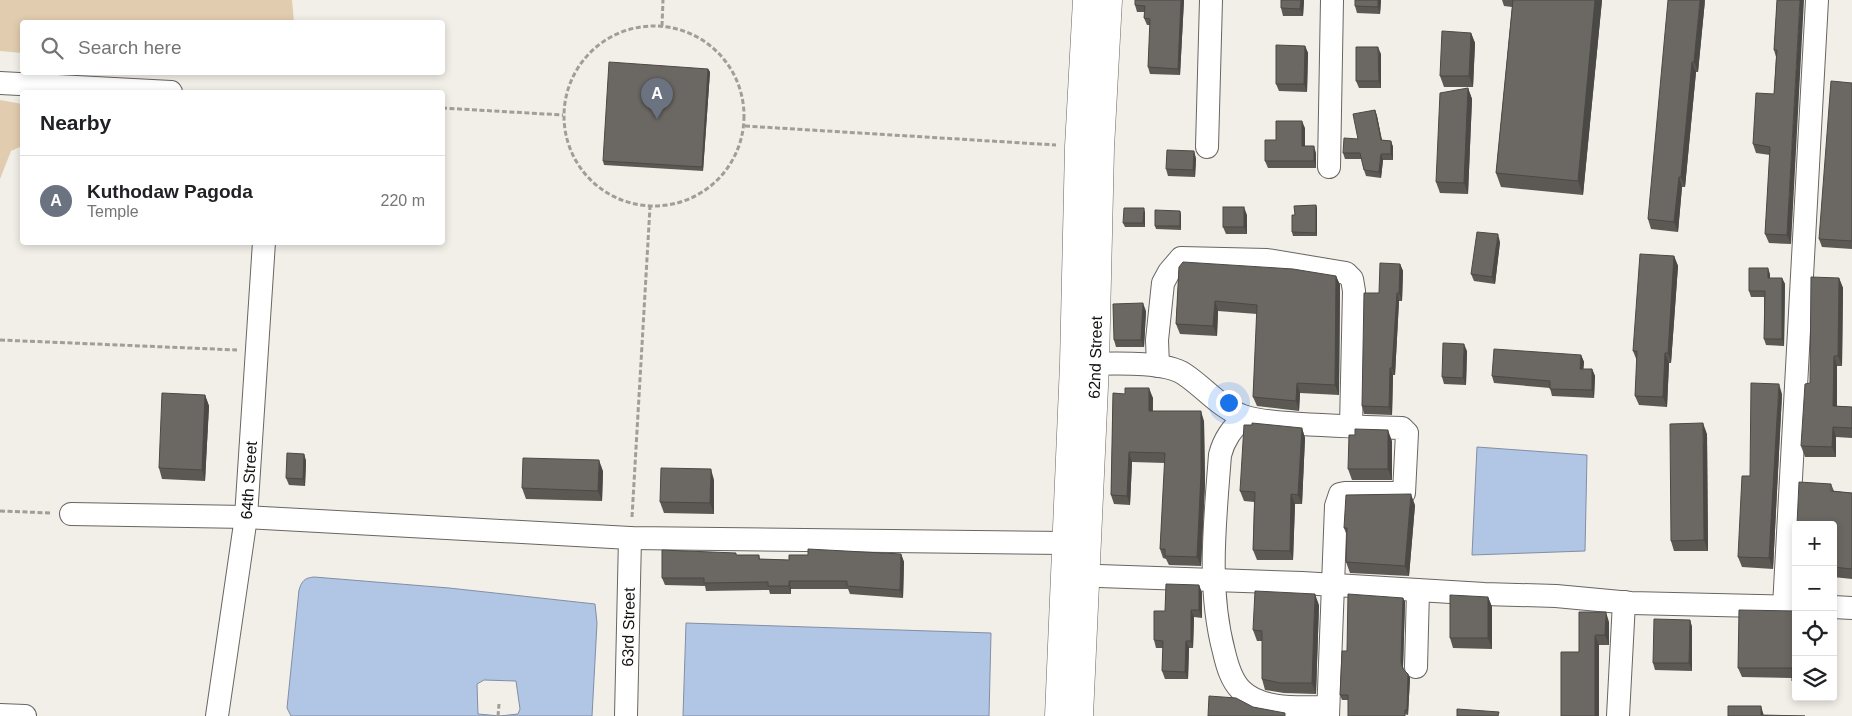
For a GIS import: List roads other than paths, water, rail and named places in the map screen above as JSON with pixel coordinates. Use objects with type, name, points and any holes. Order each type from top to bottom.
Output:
[{"type":"main road","name":"62nd Street","points":[[1079,716],[1075,575],[1084,364],[1090,147],[1087,0]]},
{"type":"main road","name":"62nd Street","points":[[1090,147],[1108,0]]},
{"type":"main road","name":"62nd Street","points":[[1058,716],[1075,575],[1066,543],[1084,364]]},
{"type":"street","points":[[1208,147],[1211,0]]},
{"type":"street","points":[[1329,167],[1332,0]]},
{"type":"street","points":[[1075,575],[1213,579],[1556,596],[1624,602],[1790,607],[1817,0]]},
{"type":"street","points":[[0,84],[128,90]]},
{"type":"street","name":"64th Street","points":[[217,716],[246,517],[264,245]]},
{"type":"street","points":[[1158,366],[1157,340],[1163,283],[1169,272],[1181,258],[1267,260],[1346,273],[1352,279],[1354,291],[1350,426]]},
{"type":"street","points":[[1084,364],[1174,368],[1230,411],[1244,417],[1318,426],[1402,428],[1408,433],[1404,493],[1345,493],[1340,494],[1336,506],[1328,712],[1264,703],[1241,690],[1231,676],[1218,631],[1213,579],[1220,456],[1223,443],[1233,428],[1244,417]]},
{"type":"street","points":[[72,514],[246,517],[630,538],[1066,543]]},
{"type":"street","name":"63rd Street","points":[[626,716],[630,538]]},
{"type":"street","points":[[1416,667],[1418,590]]},
{"type":"street","points":[[1618,716],[1624,602]]},
{"type":"street","points":[[1837,607],[1852,608]]},
{"type":"street","points":[[0,715],[25,716]]},
{"type":"water","points":[[1477,447],[1587,455],[1585,551],[1472,555]]},
{"type":"water","points":[[314,577],[449,588],[595,604],[597,623],[592,716],[500,716],[291,716],[287,708],[299,590],[304,580]],"holes":[[[484,680],[516,681],[520,709],[518,714],[500,716],[478,714],[477,684]]]},
{"type":"water","points":[[686,623],[991,633],[989,716],[683,716]]},
{"type":"place","name":"Kuthodaw Pagoda","points":[[657,119]]}]
